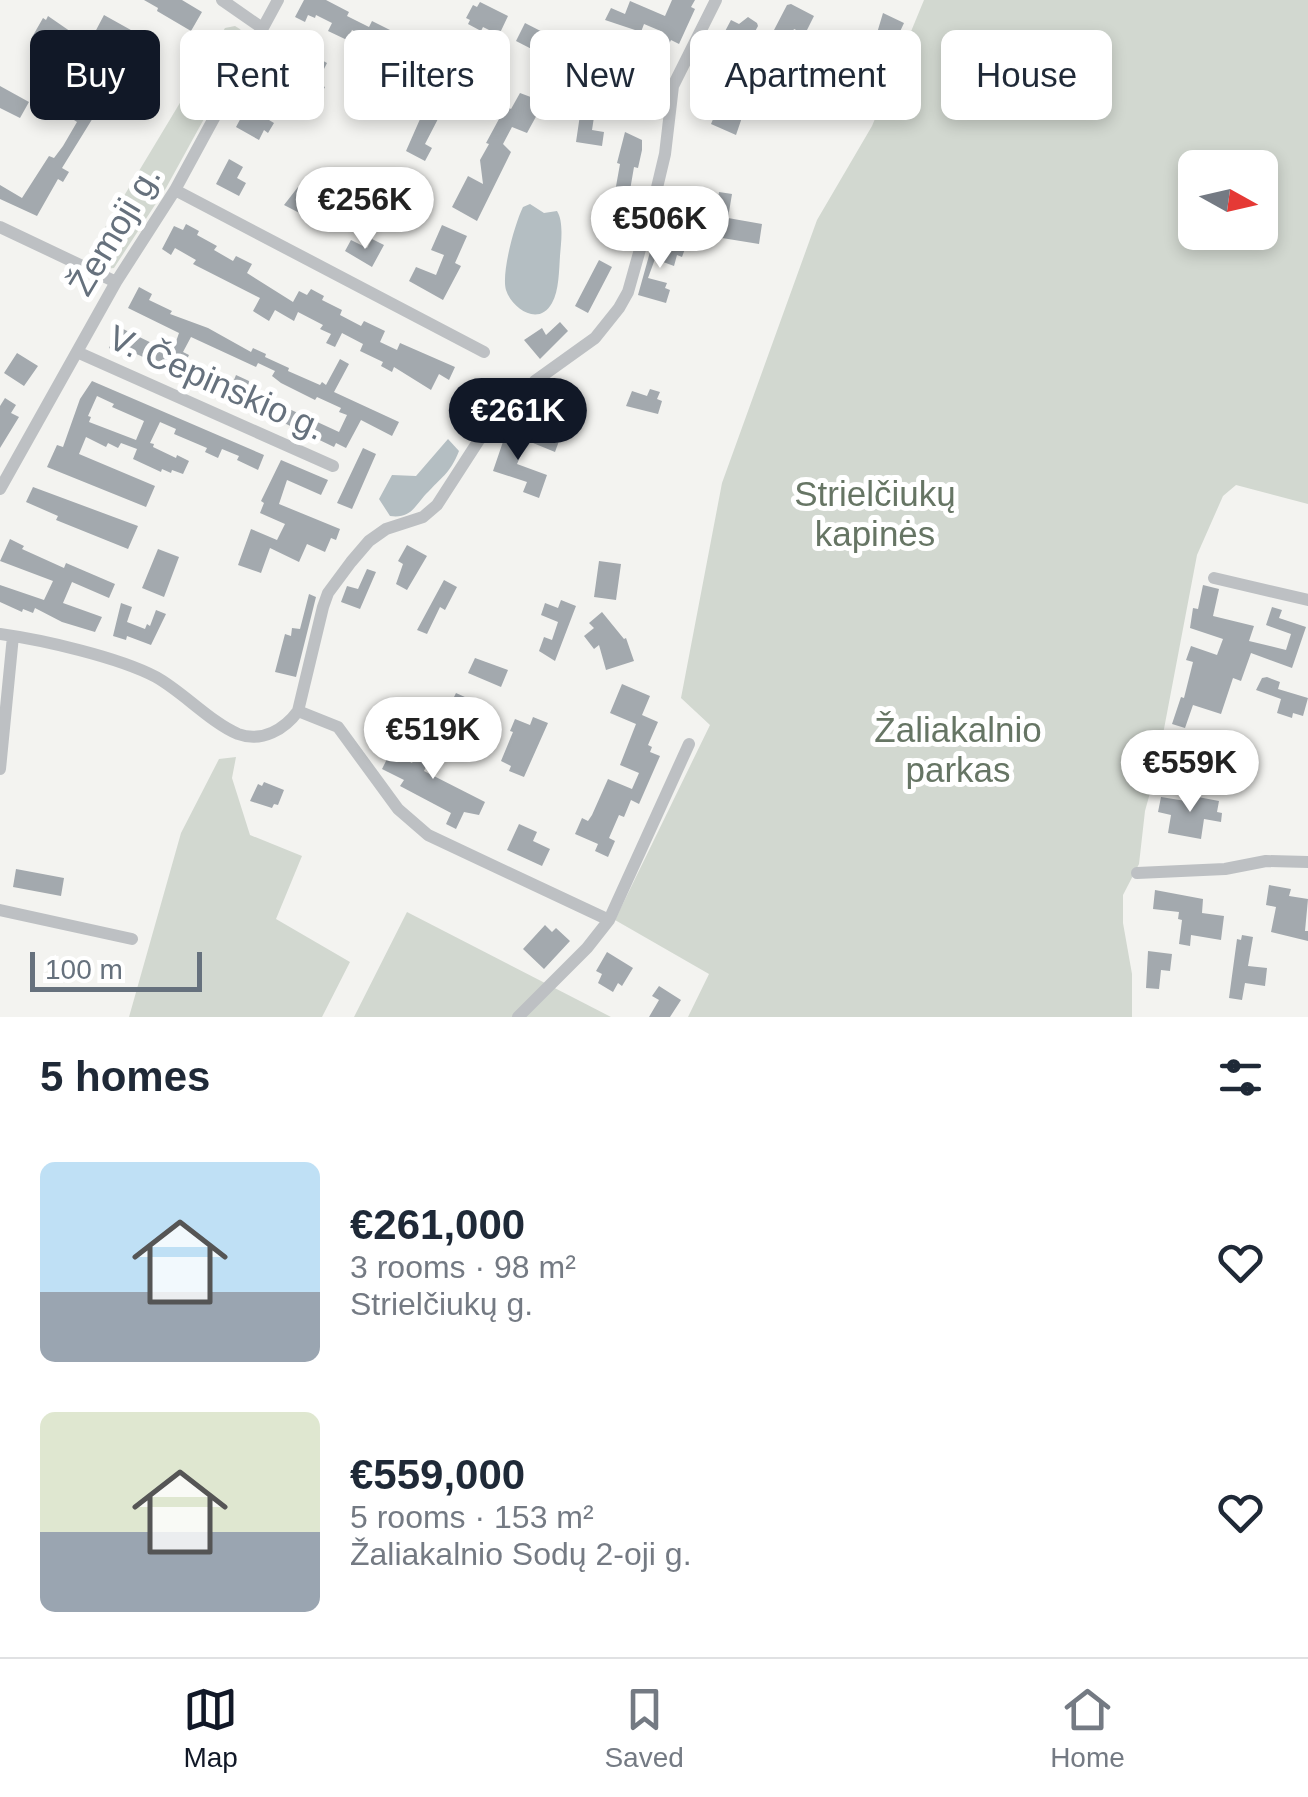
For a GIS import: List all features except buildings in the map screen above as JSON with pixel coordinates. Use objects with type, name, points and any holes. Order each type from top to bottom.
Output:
[{"type":"street","points":[[222,0],[262,28]]},
{"type":"street","name":"Žemoji g.","points":[[0,489],[116,282],[175,190],[278,0]]},
{"type":"street","points":[[0,768],[6,635],[115,662],[154,676],[238,734],[270,734],[290,722],[298,711],[328,593],[350,562],[368,541],[386,529],[422,517],[437,505],[479,440],[535,381],[595,338],[619,308],[628,292],[655,196],[665,154],[673,86],[716,0]]},
{"type":"street","points":[[175,190],[484,352]]},
{"type":"street","points":[[0,227],[116,282]]},
{"type":"street","name":"V. Čepinskio g.","points":[[76,352],[333,466]]},
{"type":"street","points":[[1214,578],[1308,600]]},
{"type":"street","points":[[298,711],[338,726],[398,809],[428,835],[609,920]]},
{"type":"street","points":[[518,1017],[587,948],[609,920],[689,744]]},
{"type":"street","points":[[1137,873],[1225,869],[1266,861],[1308,862]]},
{"type":"street","points":[[0,910],[132,940]]},
{"type":"green space","name":"Žaliakalnio parkas","points":[[924,0],[1308,0],[1308,504],[1236,485],[1223,496],[1197,555],[1145,811],[1139,864],[1123,895],[1123,923],[1132,974],[1132,1017],[688,1017],[709,974],[615,920],[710,725],[681,698],[722,483],[817,220],[874,120],[921,120],[921,30],[912,30]]},
{"type":"green space","points":[[180,103],[180,120],[203,120],[166,188],[114,268],[105,269],[86,259]]},
{"type":"green space","points":[[236,757],[232,778],[250,835],[302,856],[276,919],[350,962],[322,1017],[129,1017],[181,833],[219,759]]},
{"type":"green space","points":[[407,912],[611,1017],[354,1017]]},
{"type":"shaded area","points":[[530,204],[544,213],[557,211],[561,221],[554,298],[540,314],[520,309],[509,297],[505,282],[516,224],[523,207]]},
{"type":"shaded area","points":[[448,439],[459,451],[450,469],[409,513],[390,516],[379,499],[392,475],[416,476]]},
{"type":"park label","name":"Strielčiukų kapinės","points":[[875,513]]}]
